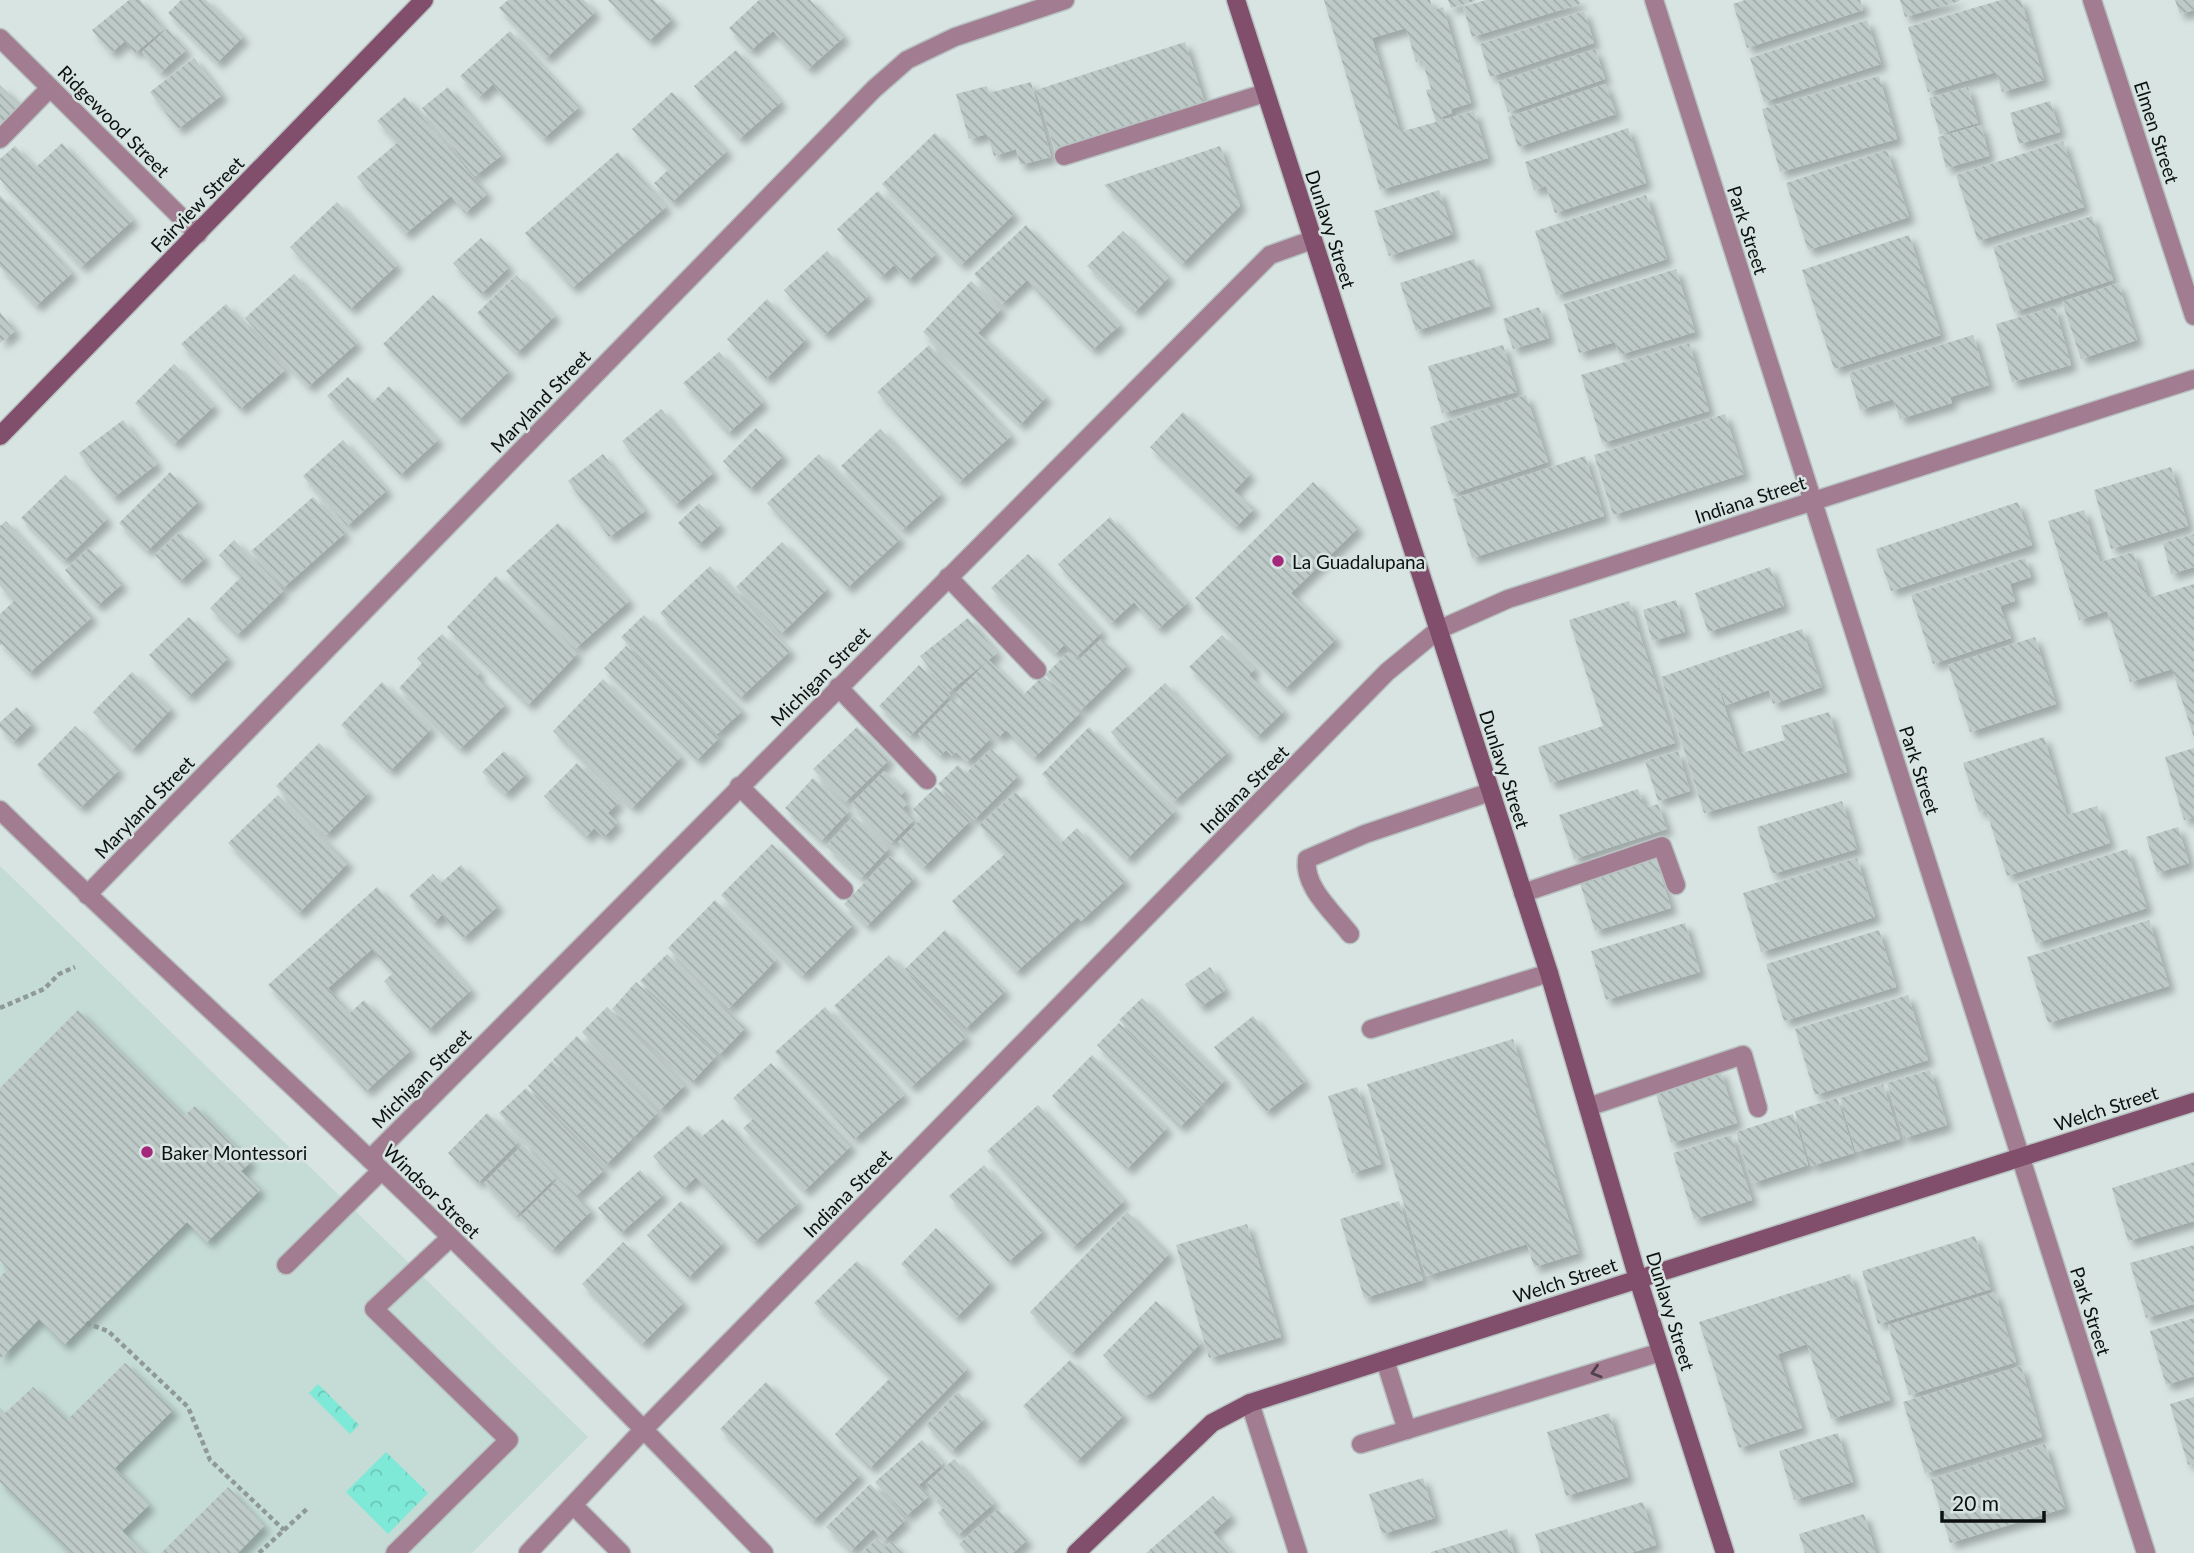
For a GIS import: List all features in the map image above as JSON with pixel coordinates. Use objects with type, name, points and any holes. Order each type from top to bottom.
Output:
[{"type":"street","name":"Fairview Street","points":[[0,436],[424,0]]},
{"type":"street","name":"Maryland Street","points":[[87,895],[874,89],[907,60],[955,37],[1065,0]]},
{"type":"street","name":"Dunlavy Street","points":[[1236,0],[1549,973],[1638,1279],[1726,1553]]},
{"type":"street","name":"Park Street","points":[[1654,0],[2146,1553]]},
{"type":"street","name":"Elmen Street","points":[[2092,0],[2194,316]]},
{"type":"street","name":"Ridgewood Street","points":[[0,38],[198,234]]},
{"type":"street","points":[[0,139],[50,88]]},
{"type":"street","points":[[1064,156],[1265,93]]},
{"type":"street","name":"Michigan Street","points":[[286,1265],[375,1165],[739,786],[1270,255],[1312,240]]},
{"type":"street","name":"Indiana Street","points":[[528,1553],[644,1429],[1387,672],[1438,630],[1508,599],[2194,379]]},
{"type":"street","points":[[948,578],[1037,670]]},
{"type":"street","points":[[838,687],[927,780]]},
{"type":"street","points":[[739,786],[844,890]]},
{"type":"street","points":[[1350,934],[1311,884],[1306,872],[1307,859],[1365,834],[1490,792]]},
{"type":"street","name":"Windsor Street","points":[[0,810],[375,1165],[644,1429],[764,1553]]},
{"type":"street","points":[[1523,893],[1662,846],[1675,885]]},
{"type":"street","points":[[1371,1030],[1549,973]]},
{"type":"street","points":[[1588,1107],[1742,1055],[1758,1108]]},
{"type":"street","name":"Welch Street","points":[[1076,1553],[1212,1423],[1250,1403],[2194,1102]]},
{"type":"street","points":[[395,1553],[509,1440],[374,1309],[450,1238]]},
{"type":"street","points":[[1361,1444],[1661,1352]]},
{"type":"street","points":[[1385,1360],[1407,1430]]},
{"type":"street","points":[[1250,1403],[1298,1553]]},
{"type":"street","points":[[574,1506],[621,1553]]},
{"type":"path","points":[[0,1009],[44,989],[59,974],[75,967]]},
{"type":"path","points":[[86,1323],[108,1331],[188,1407],[210,1460],[284,1530]]},
{"type":"path","points":[[259,1553],[308,1508]]},
{"type":"shaded area","name":"Baker Montessori","points":[[0,866],[588,1437],[472,1553],[0,1553]]},
{"type":"green space","points":[[318,1384],[359,1425],[350,1434],[309,1393]]},
{"type":"green space","points":[[386,1452],[428,1493],[388,1534],[346,1492]]},
{"type":"building","points":[[129,0],[140,0],[164,29],[135,53],[125,41],[111,53],[92,30]]},
{"type":"building","points":[[181,0],[206,0],[243,37],[217,63],[168,13]]},
{"type":"building","points":[[508,0],[584,0],[595,12],[546,58],[499,8]]},
{"type":"building","points":[[608,0],[654,0],[672,19],[649,41]]},
{"type":"building","points":[[759,0],[810,0],[844,37],[808,69],[773,31],[750,51],[729,28]]},
{"type":"building","points":[[1324,0],[1430,0],[1433,10],[1443,7],[1471,103],[1451,109],[1452,113],[1441,117],[1442,120],[1474,111],[1488,158],[1380,190]],"holes":[[[1406,28],[1416,62],[1422,60],[1431,89],[1426,90],[1436,122],[1400,132],[1372,38]]]},
{"type":"building","points":[[1448,0],[1475,0],[1475,1],[1451,8]]},
{"type":"building","points":[[1486,0],[1579,0],[1580,4],[1472,37],[1463,7]]},
{"type":"building","points":[[1745,0],[1860,0],[1863,10],[1747,48],[1733,4]]},
{"type":"building","points":[[1900,0],[1959,0],[1960,1],[1905,17]]},
{"type":"building","points":[[2001,0],[2021,0],[2044,80],[2002,92],[1996,72],[1928,92],[1908,27]]},
{"type":"building","points":[[2175,0],[2194,0],[2194,10],[2180,14]]},
{"type":"building","points":[[1584,11],[1594,43],[1490,77],[1480,44]]},
{"type":"building","points":[[1867,20],[1881,64],[1764,102],[1750,58]]},
{"type":"building","points":[[167,29],[186,50],[160,73],[142,52]]},
{"type":"building","points":[[510,31],[579,107],[543,139],[493,84],[479,97],[460,76]]},
{"type":"building","points":[[1185,42],[1205,104],[1056,153],[1036,90]]},
{"type":"building","points":[[1595,49],[1605,79],[1508,112],[1498,82]]},
{"type":"building","points":[[736,50],[781,102],[739,139],[694,86]]},
{"type":"building","points":[[194,58],[222,95],[178,129],[150,92]]},
{"type":"building","points":[[1879,76],[1897,139],[1780,172],[1762,109]]},
{"type":"building","points":[[1031,82],[1051,157],[1020,165],[1016,149],[994,156],[987,134],[969,139],[956,94],[987,86],[989,93]]},
{"type":"building","points":[[1605,84],[1616,114],[1518,147],[1508,117]]},
{"type":"building","points":[[0,85],[21,106],[0,128]]},
{"type":"building","points":[[448,87],[502,155],[475,176],[422,108]]},
{"type":"building","points":[[1968,87],[1978,123],[1940,134],[1929,98]]},
{"type":"building","points":[[672,92],[727,151],[672,202],[654,183],[669,169],[632,129]]},
{"type":"building","points":[[405,97],[487,194],[465,213],[451,196],[405,234],[357,177],[397,143],[377,121]]},
{"type":"building","points":[[2050,101],[2060,132],[2019,144],[2010,113]]},
{"type":"building","points":[[1981,125],[1989,156],[1946,168],[1938,137]]},
{"type":"building","points":[[1628,128],[1646,183],[1555,213],[1546,186],[1534,190],[1525,162]]},
{"type":"building","points":[[935,133],[1014,214],[961,265],[882,184]]},
{"type":"building","points":[[2063,141],[2084,207],[1978,241],[1956,175]]},
{"type":"building","points":[[62,143],[133,220],[81,267],[0,179],[0,159],[15,146],[35,168]]},
{"type":"building","points":[[1220,146],[1240,206],[1182,264],[1104,185]]},
{"type":"building","points":[[1887,150],[1909,217],[1808,250],[1786,183]]},
{"type":"building","points":[[618,152],[666,207],[572,288],[525,233]]},
{"type":"building","points":[[1439,190],[1453,234],[1389,256],[1374,211]]},
{"type":"building","points":[[878,191],[936,254],[908,280],[894,265],[881,277],[837,229]]},
{"type":"building","points":[[0,195],[72,273],[36,306],[0,267]]},
{"type":"building","points":[[1646,195],[1667,259],[1556,295],[1535,231]]},
{"type":"building","points":[[337,202],[397,265],[350,309],[290,247]]},
{"type":"building","points":[[2092,216],[2113,280],[2014,312],[1993,247]]},
{"type":"building","points":[[1026,225],[1120,325],[1092,350],[1027,280],[1002,304],[974,274]]},
{"type":"building","points":[[1123,231],[1169,277],[1135,312],[1087,266]]},
{"type":"building","points":[[1909,235],[1941,335],[1834,369],[1802,270]]},
{"type":"building","points":[[481,238],[509,267],[481,294],[453,263]]},
{"type":"building","points":[[827,251],[868,296],[824,335],[784,290]]},
{"type":"building","points":[[1474,259],[1490,306],[1416,331],[1400,283]]},
{"type":"building","points":[[1676,269],[1695,332],[1619,355],[1615,342],[1579,353],[1564,304]]},
{"type":"building","points":[[294,274],[357,343],[308,387],[245,318]]},
{"type":"building","points":[[516,275],[555,316],[517,353],[477,313]]},
{"type":"building","points":[[971,281],[1001,309],[978,333],[1046,397],[1020,425],[923,332]]},
{"type":"building","points":[[2118,283],[2137,340],[2081,359],[2062,302]]},
{"type":"building","points":[[433,295],[509,371],[458,421],[383,344]]},
{"type":"building","points":[[767,299],[806,339],[766,379],[727,339]]},
{"type":"building","points":[[226,304],[285,370],[240,409],[181,344]]},
{"type":"building","points":[[1539,307],[1549,338],[1513,349],[1503,319]]},
{"type":"building","points":[[2055,307],[2071,365],[2012,382],[1996,324]]},
{"type":"building","points":[[0,312],[15,331],[0,343]]},
{"type":"building","points":[[1973,335],[1989,385],[1950,397],[1952,403],[1900,419],[1893,399],[1860,410],[1849,373]]},
{"type":"building","points":[[1689,343],[1709,411],[1602,443],[1581,375]]},
{"type":"building","points":[[929,345],[1011,436],[959,482],[877,392]]},
{"type":"building","points":[[1503,345],[1517,392],[1442,413],[1428,366]]},
{"type":"building","points":[[719,352],[763,402],[728,433],[683,383]]},
{"type":"building","points":[[174,364],[214,406],[174,444],[135,403]]},
{"type":"building","points":[[348,377],[372,403],[389,386],[438,440],[400,475],[327,396]]},
{"type":"building","points":[[1526,395],[1548,462],[1452,494],[1430,427]]},
{"type":"building","points":[[661,409],[713,473],[675,505],[622,441]]},
{"type":"building","points":[[1183,412],[1250,474],[1234,491],[1254,509],[1236,527],[1150,447]]},
{"type":"building","points":[[1725,414],[1744,474],[1613,515],[1594,455]]},
{"type":"building","points":[[123,420],[157,464],[113,498],[79,453]]},
{"type":"building","points":[[756,428],[783,456],[750,489],[723,461]]},
{"type":"building","points":[[880,429],[941,494],[902,530],[841,466]]},
{"type":"building","points":[[343,440],[387,490],[347,526],[303,476]]},
{"type":"building","points":[[603,454],[645,511],[609,537],[568,481]]},
{"type":"building","points":[[819,454],[900,539],[847,588],[767,503]]},
{"type":"building","points":[[1585,456],[1604,516],[1472,558],[1453,499]]},
{"type":"building","points":[[2171,467],[2188,526],[2111,549],[2094,490]]},
{"type":"building","points":[[170,472],[199,501],[147,551],[119,523]]},
{"type":"building","points":[[65,475],[107,519],[64,561],[21,518]]},
{"type":"building","name":"La Guadalupana","points":[[1313,482],[1358,528],[1291,593],[1336,639],[1285,689],[1195,598]]},
{"type":"building","points":[[313,497],[345,533],[283,588],[251,551]]},
{"type":"building","points":[[2018,502],[2032,545],[1891,591],[1876,549]]},
{"type":"building","points":[[699,503],[720,525],[698,545],[678,523]]},
{"type":"building","points":[[2084,510],[2100,562],[2133,552],[2148,598],[2194,584],[2194,738],[2172,669],[2130,682],[2107,611],[2079,620],[2048,521]]},
{"type":"building","points":[[1110,517],[1187,603],[1158,629],[1134,602],[1111,623],[1058,564]]},
{"type":"building","points":[[6,521],[92,617],[29,673],[2,644],[0,646],[0,614],[14,601],[0,586],[0,526]]},
{"type":"building","points":[[558,523],[629,601],[576,648],[506,571]]},
{"type":"building","points":[[180,532],[205,558],[180,581],[155,555]]},
{"type":"building","points":[[2194,534],[2194,567],[2171,574],[2163,543]]},
{"type":"building","points":[[234,540],[283,591],[237,635],[210,608],[241,577],[219,555]]},
{"type":"building","points":[[782,542],[827,589],[781,634],[736,587]]},
{"type":"building","points":[[89,548],[122,584],[97,606],[65,570]]},
{"type":"building","points":[[1028,554],[1102,632],[1076,657],[1064,645],[1055,654],[991,588]]},
{"type":"building","points":[[2025,558],[2031,577],[2010,584],[2015,601],[2000,606],[2011,638],[1933,664],[1911,595]]},
{"type":"building","points":[[710,566],[790,651],[740,698],[660,613]]},
{"type":"building","points":[[1770,567],[1784,606],[1708,632],[1695,593]]},
{"type":"building","points":[[496,576],[577,654],[528,705],[447,627]]},
{"type":"building","points":[[1676,600],[1685,632],[1652,641],[1643,610]]},
{"type":"building","points":[[1629,601],[1675,743],[1550,783],[1538,747],[1603,726],[1569,620]]},
{"type":"building","points":[[644,615],[742,711],[717,734],[621,637]]},
{"type":"building","points":[[189,617],[228,658],[188,697],[149,655]]},
{"type":"building","points":[[968,618],[997,653],[949,692],[920,656]]},
{"type":"building","points":[[1802,629],[1822,687],[1773,704],[1769,690],[1726,705],[1712,666],[1739,754],[1785,740],[1781,726],[1829,712],[1847,772],[1704,813],[1661,677]]},
{"type":"building","points":[[442,634],[480,673],[476,676],[505,705],[460,749],[399,688],[422,663],[417,658]]},
{"type":"building","points":[[1222,635],[1255,669],[1249,675],[1284,711],[1257,737],[1189,667]]},
{"type":"building","points":[[2035,637],[2056,704],[1970,732],[1948,665]]},
{"type":"building","points":[[1101,639],[1127,665],[1081,710],[1045,675],[1068,652],[1078,661]]},
{"type":"building","points":[[626,646],[719,738],[697,760],[604,668]]},
{"type":"building","points":[[989,660],[1023,695],[1043,676],[1080,713],[1034,758],[1006,730],[998,738],[955,694]]},
{"type":"building","points":[[919,665],[950,695],[910,736],[879,706]]},
{"type":"building","points":[[132,672],[171,709],[132,750],[93,712]]},
{"type":"building","points":[[603,679],[681,757],[632,808],[553,731]]},
{"type":"building","points":[[382,682],[431,729],[390,771],[341,725]]},
{"type":"building","points":[[1165,683],[1228,752],[1174,801],[1111,732]]},
{"type":"building","points":[[952,699],[991,738],[967,762],[956,752],[952,756],[946,750],[940,756],[918,734]]},
{"type":"building","points":[[17,707],[32,724],[13,742],[0,728],[0,722]]},
{"type":"building","points":[[75,726],[119,770],[80,808],[37,765]]},
{"type":"building","points":[[857,727],[889,760],[845,802],[813,769]]},
{"type":"building","points":[[1089,727],[1175,811],[1127,859],[1042,774]]},
{"type":"building","points":[[2044,737],[2067,815],[2097,806],[2110,843],[2007,876],[1986,810],[1979,812],[1963,763]]},
{"type":"building","points":[[319,743],[368,793],[326,835],[276,786]]},
{"type":"building","points":[[2194,748],[2194,817],[2184,820],[2165,757]]},
{"type":"building","points":[[991,749],[1018,776],[974,820],[938,784],[958,765],[966,773]]},
{"type":"building","points":[[504,751],[526,774],[505,794],[482,772]]},
{"type":"building","points":[[1678,751],[1690,791],[1658,801],[1645,761]]},
{"type":"building","points":[[577,763],[618,803],[608,813],[617,823],[604,837],[594,828],[586,837],[544,796]]},
{"type":"building","points":[[884,771],[905,791],[900,796],[907,804],[903,808],[914,820],[891,843],[851,804]]},
{"type":"building","points":[[813,778],[849,811],[821,841],[785,808]]},
{"type":"building","points":[[936,787],[970,821],[923,868],[898,842],[922,818],[913,809]]},
{"type":"building","points":[[1638,789],[1645,808],[1658,804],[1667,829],[1574,859],[1559,815]]},
{"type":"building","points":[[1016,792],[1061,843],[1077,828],[1125,881],[1081,921],[1078,917],[1016,972],[952,901],[1005,854],[979,825]]},
{"type":"building","points":[[278,795],[348,863],[299,913],[228,843]]},
{"type":"building","points":[[1842,801],[1857,849],[1772,874],[1757,827]]},
{"type":"building","points":[[854,816],[889,848],[861,878],[826,846]]},
{"type":"building","points":[[2178,827],[2189,863],[2157,873],[2146,837]]},
{"type":"building","points":[[772,844],[853,925],[802,976],[721,895]]},
{"type":"building","points":[[2127,849],[2147,908],[2036,943],[2018,883]]},
{"type":"building","points":[[890,856],[914,878],[867,926],[844,904]]},
{"type":"building","points":[[1655,857],[1671,908],[1595,931],[1579,880]]},
{"type":"building","points":[[1857,858],[1875,917],[1761,952],[1743,893]]},
{"type":"building","points":[[461,865],[498,906],[463,938],[442,915],[434,923],[409,896],[433,874],[441,883]]},
{"type":"building","points":[[377,887],[471,990],[428,1030],[384,981],[393,973],[372,949],[328,988],[350,1013],[364,1000],[411,1050],[366,1091],[268,985]]},
{"type":"building","points":[[715,900],[776,960],[729,1008],[668,948]]},
{"type":"building","points":[[2149,920],[2169,986],[2048,1023],[2027,957]]},
{"type":"building","points":[[1685,923],[1700,972],[1606,1000],[1591,951]]},
{"type":"building","points":[[945,930],[1005,991],[965,1029],[905,969]]},
{"type":"building","points":[[1879,930],[1896,987],[1784,1021],[1766,964]]},
{"type":"building","points":[[667,954],[745,1028],[719,1055],[640,981]]},
{"type":"building","points":[[889,955],[966,1037],[911,1087],[834,1006]]},
{"type":"building","points":[[1210,967],[1225,990],[1200,1007],[1185,984]]},
{"type":"building","points":[[636,982],[716,1056],[692,1082],[612,1009]]},
{"type":"building","points":[[1908,995],[1928,1060],[1815,1095],[1795,1029]]},
{"type":"building","points":[[1142,998],[1225,1080],[1203,1103],[1119,1020]]},
{"type":"building","points":[[607,1007],[685,1085],[660,1110],[582,1032]]},
{"type":"building","points":[[825,1007],[904,1095],[854,1139],[775,1052]]},
{"type":"building","points":[[78,1010],[184,1116],[195,1106],[251,1162],[241,1171],[260,1190],[207,1242],[187,1222],[64,1345],[39,1319],[0,1359],[0,1277],[8,1269],[0,1260],[0,1088]]},
{"type":"building","points":[[1253,1016],[1305,1081],[1266,1112],[1214,1047]]},
{"type":"building","points":[[1119,1023],[1202,1105],[1180,1127],[1097,1045]]},
{"type":"building","points":[[577,1036],[657,1113],[633,1138],[553,1060]]},
{"type":"building","points":[[1513,1039],[1579,1253],[1534,1267],[1527,1244],[1426,1276],[1367,1084]]},
{"type":"building","points":[[1092,1055],[1167,1128],[1127,1169],[1052,1096]]},
{"type":"building","points":[[552,1061],[632,1139],[606,1165],[528,1086]]},
{"type":"building","points":[[771,1063],[851,1146],[804,1191],[743,1128],[753,1119],[733,1098]]},
{"type":"building","points":[[1720,1070],[1737,1123],[1671,1143],[1655,1090]]},
{"type":"building","points":[[1930,1070],[1947,1125],[1904,1138],[1887,1083]]},
{"type":"building","points":[[1883,1084],[1900,1139],[1856,1152],[1840,1098]]},
{"type":"building","points":[[1357,1087],[1381,1164],[1352,1173],[1328,1096]]},
{"type":"building","points":[[526,1088],[604,1170],[577,1195],[499,1113]]},
{"type":"building","points":[[1837,1098],[1854,1153],[1811,1166],[1795,1111]]},
{"type":"building","points":[[1038,1105],[1124,1201],[1073,1247],[987,1151]]},
{"type":"building","points":[[487,1113],[518,1142],[478,1183],[448,1153]]},
{"type":"building","points":[[1793,1114],[1808,1165],[1752,1183],[1736,1132]]},
{"type":"building","points":[[723,1119],[798,1203],[754,1242],[696,1177],[683,1189],[653,1156],[689,1125],[700,1138]]},
{"type":"building","points":[[1731,1135],[1752,1200],[1694,1219],[1673,1153]]},
{"type":"building","points":[[523,1145],[555,1178],[516,1216],[484,1183]]},
{"type":"building","points":[[2194,1162],[2194,1221],[2128,1241],[2112,1188]]},
{"type":"building","points":[[984,1165],[1043,1231],[1008,1262],[949,1196]]},
{"type":"building","points":[[640,1170],[663,1195],[621,1233],[598,1208]]},
{"type":"building","points":[[559,1179],[591,1211],[552,1250],[519,1218]]},
{"type":"building","points":[[681,1201],[723,1243],[688,1278],[647,1235]]},
{"type":"building","points":[[1399,1201],[1423,1280],[1364,1298],[1340,1219]]},
{"type":"building","points":[[1127,1212],[1169,1254],[1072,1353],[1030,1312]]},
{"type":"building","points":[[1247,1224],[1281,1337],[1209,1358],[1176,1245]]},
{"type":"building","points":[[936,1228],[991,1282],[956,1318],[901,1264]]},
{"type":"building","points":[[1975,1236],[1991,1289],[1878,1324],[1862,1271]]},
{"type":"building","points":[[623,1242],[683,1303],[642,1344],[582,1284]]},
{"type":"building","points":[[2194,1245],[2194,1304],[2146,1318],[2130,1263]]},
{"type":"building","points":[[857,1261],[967,1369],[870,1468],[835,1434],[891,1377],[814,1303]]},
{"type":"building","points":[[1850,1274],[1890,1400],[1831,1419],[1807,1344],[1778,1354],[1802,1428],[1739,1448],[1699,1322]]},
{"type":"building","points":[[1995,1292],[2016,1362],[1909,1395],[1888,1325]]},
{"type":"building","points":[[1156,1301],[1201,1343],[1152,1393],[1144,1396],[1103,1355]]},
{"type":"building","points":[[2194,1318],[2194,1376],[2166,1385],[2150,1331]]},
{"type":"building","points":[[1070,1360],[1124,1415],[1077,1461],[1023,1406]]},
{"type":"building","points":[[125,1363],[173,1410],[115,1468],[149,1505],[122,1531],[144,1553],[71,1553],[0,1482],[0,1408],[5,1413],[33,1387],[67,1420]]},
{"type":"building","points":[[2021,1366],[2042,1437],[1925,1473],[1903,1402]]},
{"type":"building","points":[[766,1382],[860,1475],[813,1521],[720,1429]]},
{"type":"building","points":[[958,1392],[984,1419],[952,1451],[926,1425]]},
{"type":"building","points":[[2194,1397],[2194,1463],[2188,1465],[2170,1404]]},
{"type":"building","points":[[1609,1413],[1628,1477],[1566,1496],[1547,1432]]},
{"type":"building","points":[[1838,1433],[1853,1482],[1794,1500],[1779,1451]]},
{"type":"building","points":[[922,1440],[943,1463],[919,1485],[929,1496],[906,1516],[875,1482]]},
{"type":"building","points":[[2045,1444],[2065,1508],[1950,1543],[1931,1479]]},
{"type":"building","points":[[954,1459],[994,1503],[958,1535],[938,1513],[943,1508],[936,1501],[939,1498],[926,1484]]},
{"type":"building","points":[[1423,1478],[1435,1518],[1382,1534],[1369,1494]]},
{"type":"building","points":[[870,1484],[905,1520],[884,1541],[873,1529],[851,1551],[826,1527]]},
{"type":"building","points":[[228,1487],[264,1526],[238,1553],[161,1553]]},
{"type":"building","points":[[1213,1496],[1231,1516],[1213,1532],[1231,1553],[1146,1553]]},
{"type":"building","points":[[1643,1502],[1656,1545],[1631,1553],[1541,1553],[1535,1534]]},
{"type":"building","points":[[998,1509],[1027,1540],[1013,1553],[967,1553],[959,1544]]},
{"type":"building","points":[[1864,1514],[1876,1553],[1805,1553],[1799,1534]]},
{"type":"building","points":[[1507,1529],[1514,1553],[1431,1553],[1431,1552]]},
{"type":"building","points":[[877,1539],[885,1547],[891,1541],[902,1553],[861,1553]]},
{"type":"place","name":"La Guadalupana","points":[[1278,561]]},
{"type":"place","name":"Baker Montessori","points":[[147,1152]]}]
